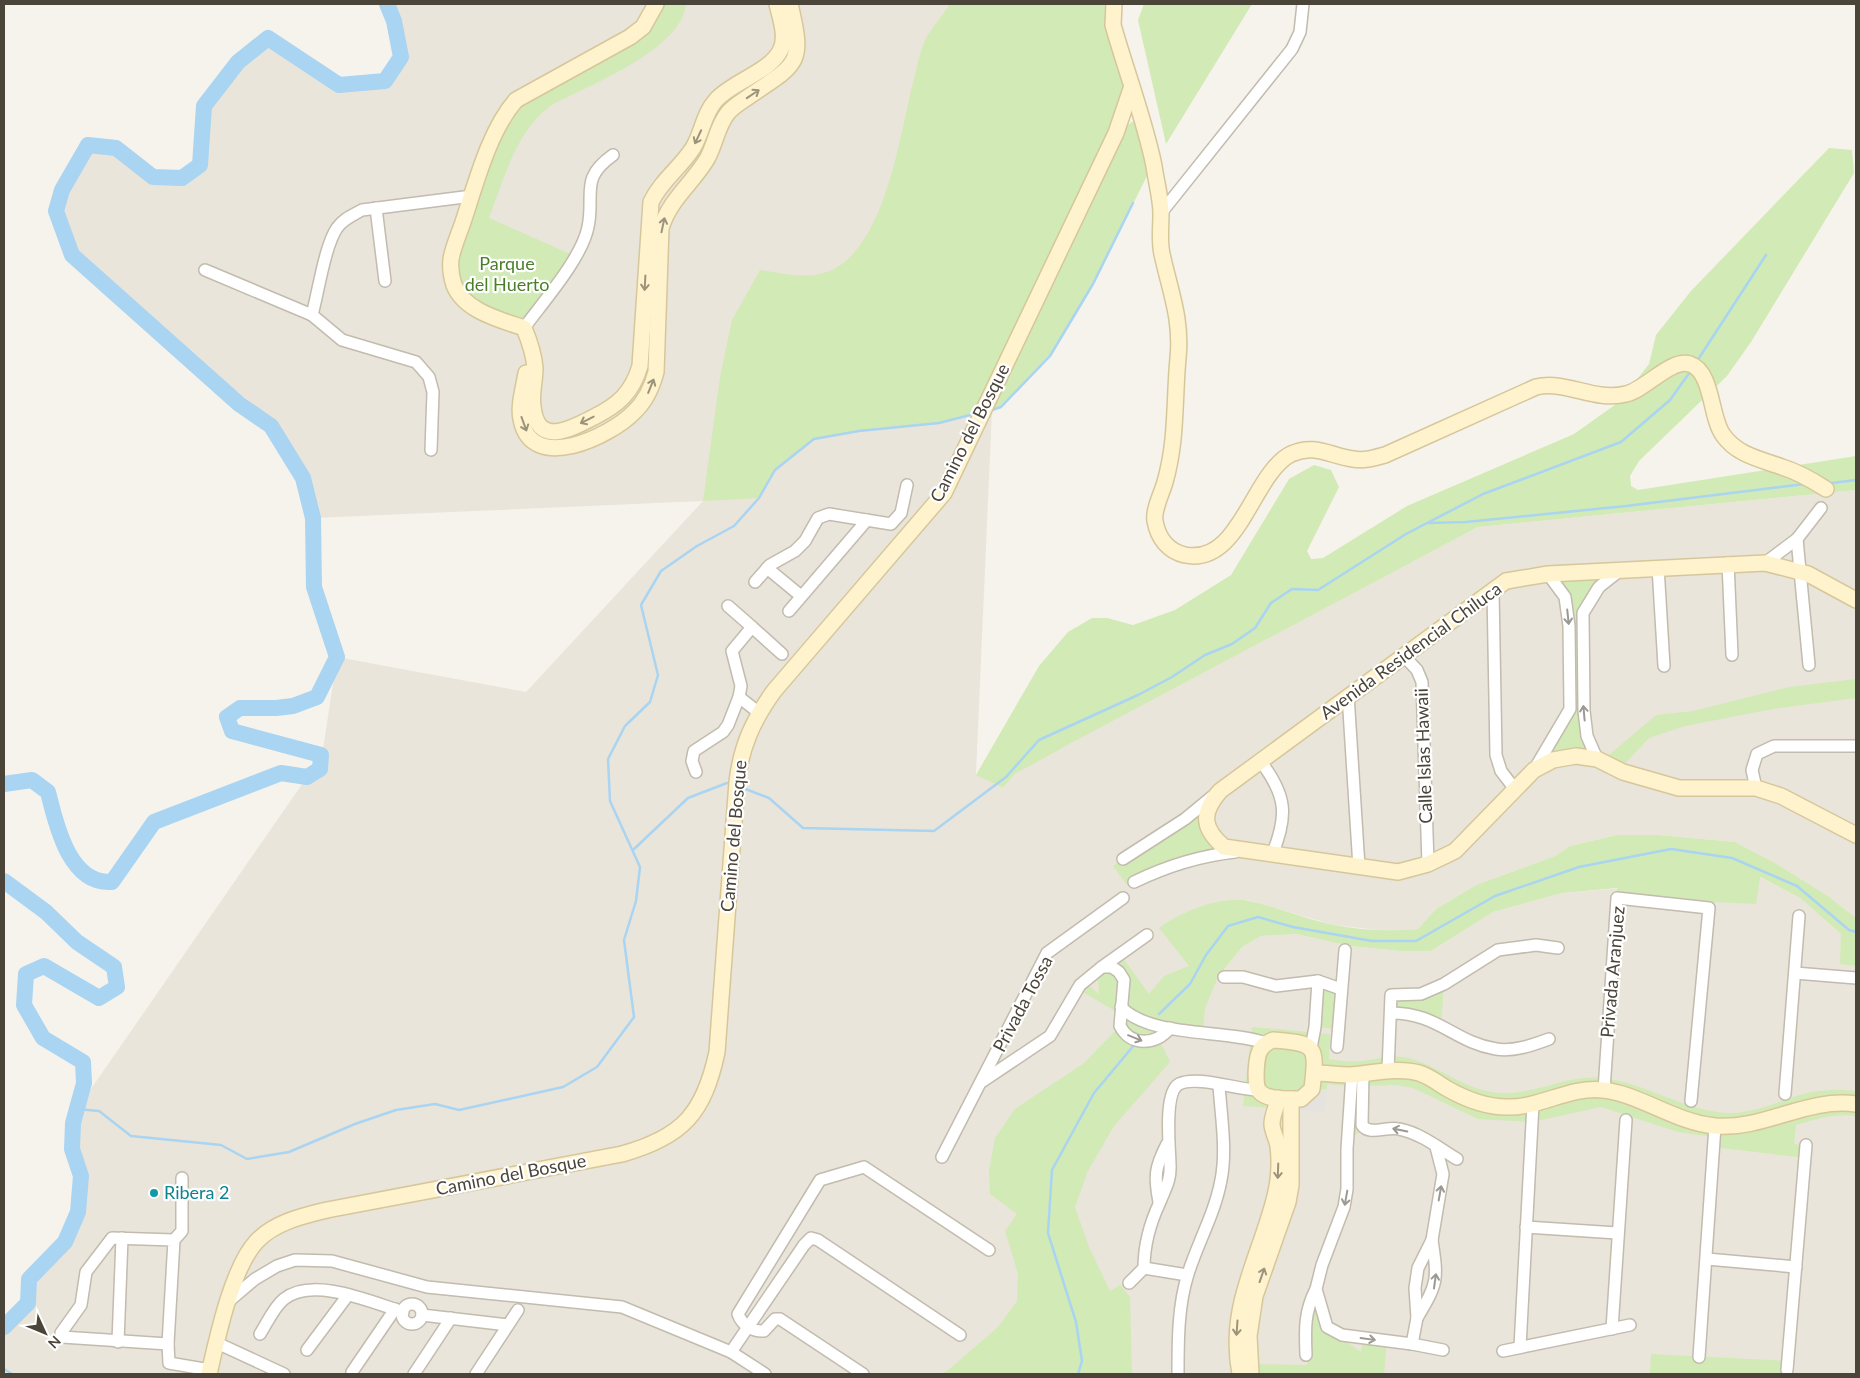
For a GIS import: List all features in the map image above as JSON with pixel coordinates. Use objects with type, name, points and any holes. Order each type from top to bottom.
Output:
[{"type":"street","points":[[656,4],[643,27],[630,37],[516,100],[499,124],[451,257],[451,272],[455,286],[464,300],[482,312],[527,335],[535,366],[532,406],[541,428],[552,433],[568,430],[622,401],[630,390],[640,366],[651,202],[662,182],[686,158],[694,146],[715,101],[727,90],[773,60],[782,48],[783,33],[778,4]]},
{"type":"street","points":[[612,155],[594,172],[590,190],[588,227],[577,253],[527,335],[520,418],[524,430],[540,445],[565,448],[580,445],[622,422],[646,398],[653,385],[656,372],[662,228],[665,216],[671,204],[708,157],[726,114],[737,104],[790,68],[798,46],[790,4]]},
{"type":"street","points":[[1114,4],[1113,25],[1153,164],[1161,213],[1162,253],[1179,319],[1180,336],[1175,394],[1174,445],[1154,519],[1159,536],[1169,548],[1185,555],[1205,555],[1220,547],[1275,468],[1288,456],[1304,448],[1321,449],[1352,459],[1368,460],[1385,455],[1536,387],[1550,384],[1562,385],[1596,396],[1611,397],[1627,394],[1641,388],[1664,371],[1678,364],[1689,364],[1700,371],[1706,382],[1722,435],[1734,447],[1746,454],[1810,478],[1826,489]]},
{"type":"street","points":[[1161,213],[1292,49],[1300,32],[1303,4]]},
{"type":"street","name":"Camino del Bosque","points":[[209,1372],[229,1301],[243,1262],[257,1241],[273,1229],[299,1217],[622,1154],[647,1147],[664,1139],[691,1116],[710,1082],[717,1052],[739,765],[747,738],[758,712],[944,493],[1116,133],[1131,88]]},
{"type":"street","points":[[1116,133],[1140,116]]},
{"type":"street","points":[[312,316],[337,229],[347,218],[362,210],[472,196]]},
{"type":"street","points":[[376,208],[385,281]]},
{"type":"street","points":[[205,270],[312,316],[342,340],[402,356],[424,368],[429,377],[433,392],[431,450]]},
{"type":"street","points":[[891,524],[901,513],[907,485]]},
{"type":"street","points":[[1765,563],[1797,539],[1821,508]]},
{"type":"street","points":[[901,513],[917,526]]},
{"type":"street","points":[[755,582],[767,568],[795,551],[805,542],[818,518],[829,514],[891,524],[906,538]]},
{"type":"street","points":[[789,611],[867,520]]},
{"type":"street","points":[[1797,539],[1802,572],[1809,665]]},
{"type":"street","points":[[1728,563],[1732,655]]},
{"type":"street","name":"Avenida Residencial Chiluca","points":[[1123,860],[1185,819],[1403,654],[1506,580],[1548,574],[1618,572],[1658,567],[1728,563],[1765,563],[1802,572],[1856,600]]},
{"type":"street","points":[[1658,567],[1664,666]]},
{"type":"street","points":[[767,568],[801,596]]},
{"type":"street","points":[[1598,759],[1587,736],[1584,710],[1583,613],[1599,587],[1618,572]]},
{"type":"street","points":[[1534,770],[1570,709],[1569,626],[1565,596],[1548,574]]},
{"type":"street","points":[[1494,590],[1496,755],[1501,771],[1514,788]]},
{"type":"street","points":[[728,606],[782,654]]},
{"type":"street","points":[[696,772],[692,761],[694,751],[723,732],[728,725],[739,697],[741,686],[732,651],[752,627]]},
{"type":"street","name":"Calle Islas Hawaii","points":[[1403,654],[1417,670],[1422,682],[1428,864]]},
{"type":"street","points":[[1348,695],[1359,867]]},
{"type":"street","points":[[739,697],[758,712]]},
{"type":"street","points":[[1756,788],[1752,770],[1757,754],[1774,746],[1856,746]]},
{"type":"street","name":"Avenida Residencial Chiluca","points":[[1220,791],[1209,804],[1206,820],[1211,836],[1224,847],[1272,856],[1398,872],[1428,864],[1455,851],[1514,788],[1534,770],[1553,760],[1576,756],[1598,759],[1623,772],[1679,788],[1756,788],[1781,796],[1856,835]]},
{"type":"street","points":[[1261,762],[1275,780],[1283,805],[1282,831],[1272,856]]},
{"type":"street","name":"Avenida Residencial Chiluca","points":[[1134,882],[1170,865],[1204,856],[1240,851]]},
{"type":"street","name":"Privada Tossa","points":[[942,1157],[1047,953],[1123,898]]},
{"type":"street","name":"Privada Aranjuez","points":[[1604,1090],[1617,898],[1709,908],[1691,1101]]},
{"type":"street","points":[[1785,1094],[1799,916]]},
{"type":"street","name":"Privada Tossa","points":[[981,1082],[1050,1036],[1080,986],[1102,967],[1147,935]]},
{"type":"street","points":[[1388,1071],[1391,995],[1409,996],[1452,981],[1498,950],[1536,945],[1558,948]]},
{"type":"street","points":[[1337,1046],[1345,950]]},
{"type":"street","points":[[1102,967],[1112,968],[1119,972],[1124,980],[1120,1026],[1132,1038],[1148,1042],[1159,1039],[1170,1028]]},
{"type":"street","points":[[1795,973],[1856,978]]},
{"type":"street","points":[[1224,976],[1243,977],[1276,986],[1318,981],[1341,989]]},
{"type":"street","points":[[1310,1048],[1316,1027],[1318,981]]},
{"type":"street","points":[[1409,996],[1409,1013]]},
{"type":"street","points":[[1121,1007],[1132,1016],[1170,1028],[1251,1038],[1266,1043]]},
{"type":"street","points":[[1391,1013],[1409,1013],[1437,1022],[1470,1042],[1498,1049],[1529,1046],[1549,1039]]},
{"type":"street","points":[[1316,1027],[1338,1029]]},
{"type":"street","points":[[1129,1283],[1144,1268],[1144,1248],[1159,1202],[1169,1182],[1170,1166],[1167,1144],[1171,1096],[1177,1085],[1186,1081],[1258,1090],[1284,1102],[1301,1099],[1312,1089],[1315,1056],[1310,1048],[1301,1042],[1273,1040],[1266,1043],[1259,1050],[1255,1081],[1258,1090]]},
{"type":"street","points":[[1314,1073],[1358,1074],[1388,1071],[1419,1073],[1460,1096],[1479,1103],[1506,1107],[1534,1104],[1579,1091],[1604,1090],[1626,1096],[1688,1120],[1715,1126],[1750,1124],[1817,1105],[1842,1102],[1856,1104]]},
{"type":"street","points":[[1358,1074],[1362,1126],[1366,1130]]},
{"type":"street","points":[[1306,1356],[1305,1330],[1308,1305],[1316,1289],[1322,1265],[1344,1207],[1348,1173],[1347,1149],[1358,1074]]},
{"type":"street","points":[[1178,1373],[1178,1331],[1187,1275],[1217,1199],[1222,1178],[1224,1160],[1219,1085]]},
{"type":"street","points":[[1251,1374],[1249,1336],[1251,1314],[1255,1296],[1288,1202],[1292,1169],[1285,1144],[1272,1124],[1284,1102]]},
{"type":"street","points":[[1520,1347],[1534,1104]]},
{"type":"street","points":[[1612,1329],[1626,1120]]},
{"type":"street","points":[[1699,1357],[1715,1126]]},
{"type":"street","points":[[1347,1149],[1366,1130],[1397,1128],[1420,1136],[1458,1159]]},
{"type":"street","points":[[1240,1374],[1236,1335],[1238,1312],[1243,1289],[1275,1194],[1285,1144]]},
{"type":"street","points":[[1787,1370],[1806,1145]]},
{"type":"street","points":[[1417,1318],[1434,1291],[1436,1270],[1432,1240],[1443,1174],[1436,1147]]},
{"type":"street","points":[[863,1374],[780,1319],[773,1321],[764,1331],[747,1327],[740,1320],[738,1314],[820,1180],[864,1167],[989,1250]]},
{"type":"street","points":[[168,1344],[64,1338],[60,1335],[81,1305],[87,1270],[112,1238],[174,1240],[179,1236],[182,1231],[182,1178]]},
{"type":"street","points":[[1526,1227],[1618,1232]]},
{"type":"street","points":[[118,1342],[122,1238]]},
{"type":"street","points":[[731,1352],[811,1238],[818,1240],[960,1335]]},
{"type":"street","points":[[174,1240],[168,1344],[169,1363],[209,1372]]},
{"type":"street","points":[[1412,1344],[1417,1318],[1415,1288],[1418,1268],[1432,1240]]},
{"type":"street","points":[[1707,1259],[1796,1267]]},
{"type":"street","points":[[229,1301],[255,1279],[276,1266],[295,1260],[332,1261],[422,1286],[622,1307],[731,1352],[765,1374]]},
{"type":"street","points":[[1144,1268],[1187,1275]]},
{"type":"street","points":[[260,1334],[282,1300],[293,1293],[312,1289],[333,1291],[399,1310],[408,1324],[415,1324],[422,1286]]},
{"type":"street","points":[[1316,1289],[1327,1327],[1338,1334],[1443,1350]]},
{"type":"street","points":[[307,1350],[348,1295]]},
{"type":"street","points":[[352,1372],[399,1310],[409,1305],[419,1310],[451,1318],[508,1324]]},
{"type":"street","points":[[476,1374],[518,1310]]},
{"type":"street","points":[[414,1374],[451,1318]]},
{"type":"street","points":[[1503,1351],[1630,1325]]},
{"type":"street","points":[[217,1343],[284,1374]]},
{"type":"shaded area","points":[[387,4],[1114,4],[984,412],[992,410],[976,774],[1003,788],[1015,774],[1038,760],[1478,527],[1856,490],[1856,918],[1828,896],[1775,863],[1735,842],[1658,835],[1617,835],[1570,846],[1555,856],[1476,885],[1436,909],[1418,929],[1396,932],[1334,925],[1247,900],[1218,977],[1242,947],[1261,936],[1296,934],[1351,946],[1400,951],[1431,951],[1493,912],[1562,893],[1759,877],[1800,898],[1841,934],[1856,958],[1856,1374],[4,1374],[4,1327],[28,1303],[29,1279],[65,1242],[78,1212],[81,1176],[72,1149],[73,1123],[77,1109],[307,777],[320,769],[337,657],[526,692],[703,501],[313,518],[303,478],[271,426],[239,404],[72,255],[56,211],[62,190],[88,145],[116,148],[153,177],[182,178],[199,165],[204,106],[238,62],[268,38],[339,85],[385,81],[400,57],[394,21]]},
{"type":"shaded area","points":[[1312,1089],[1327,1089],[1324,1112],[1291,1110]]},
{"type":"green space","name":"Parque del Huerto","points":[[656,4],[686,4],[681,21],[668,37],[651,51],[608,77],[550,106],[538,117],[519,143],[489,218],[575,256],[524,328],[464,300],[451,257],[506,112],[630,37]]},
{"type":"green space","points":[[950,4],[1114,4],[1131,89],[1117,132],[1140,117],[1153,164],[1093,284],[1050,356],[1001,407],[939,423],[859,431],[814,439],[775,470],[759,498],[703,501],[720,377],[732,320],[760,270],[797,275],[824,273],[832,270],[850,257],[866,237],[878,213],[888,186],[920,54],[926,38]]},
{"type":"green space","points":[[1144,4],[1252,4],[1166,144],[1138,20]]},
{"type":"green space","points":[[1829,148],[1852,150],[1854,173],[1751,342],[1727,376],[1639,461],[1630,476],[1631,486],[1638,490],[1856,456],[1856,490],[1478,527],[1073,742],[1015,774],[1003,788],[976,775],[1039,666],[1068,632],[1092,618],[1107,618],[1133,625],[1175,610],[1231,575],[1289,479],[1314,465],[1331,470],[1339,487],[1307,551],[1311,559],[1323,558],[1407,506],[1574,434],[1619,402],[1649,364],[1656,335],[1691,291]]},
{"type":"green space","points":[[1618,572],[1583,613],[1584,711],[1597,759],[1534,770],[1570,709],[1567,615],[1548,574]]},
{"type":"green space","points":[[1856,679],[1856,698],[1773,709],[1685,726],[1649,738],[1619,770],[1602,761],[1656,715],[1693,711],[1789,687]]},
{"type":"green space","points":[[1220,791],[1206,821],[1224,847],[1170,865],[1127,885],[1113,866],[1185,819]]},
{"type":"green space","points":[[1617,835],[1658,835],[1735,842],[1775,863],[1828,896],[1856,918],[1856,966],[1840,964],[1841,934],[1800,898],[1760,877],[1756,904],[1715,902],[1709,908],[1617,898],[1617,888],[1562,893],[1493,912],[1431,951],[1400,951],[1350,946],[1296,934],[1261,936],[1242,947],[1218,977],[1205,1008],[1203,1032],[1170,1028],[1159,1039],[1170,1062],[1114,1126],[1088,1171],[1075,1207],[1089,1247],[1110,1291],[1120,1285],[1130,1297],[1132,1374],[940,1374],[947,1371],[998,1327],[1017,1301],[1018,1274],[1005,1231],[1017,1214],[990,1194],[989,1171],[995,1138],[1015,1109],[1084,1063],[1120,1026],[1120,1014],[1078,989],[1084,981],[1099,994],[1097,970],[1120,954],[1149,994],[1164,976],[1189,966],[1159,928],[1178,916],[1202,906],[1226,900],[1249,901],[1344,927],[1387,930],[1418,929],[1436,909],[1476,885],[1555,856],[1570,846]]},
{"type":"green space","points":[[1318,981],[1341,989],[1338,1029],[1316,1027]]},
{"type":"green space","points":[[1444,984],[1441,1024],[1391,1013],[1391,995]]},
{"type":"green space","points":[[1252,1027],[1330,1034],[1329,1059],[1359,1061],[1404,1057],[1490,1092],[1528,1091],[1565,1081],[1603,1078],[1635,1086],[1699,1108],[1715,1112],[1739,1113],[1755,1110],[1808,1093],[1848,1090],[1856,1091],[1856,1116],[1833,1116],[1796,1125],[1794,1144],[1806,1145],[1805,1158],[1713,1147],[1714,1137],[1678,1132],[1601,1107],[1532,1122],[1478,1119],[1413,1088],[1396,1085],[1363,1086],[1359,1132],[1353,1137],[1350,1086],[1327,1084],[1327,1089],[1312,1089],[1277,1108],[1243,1106]]},
{"type":"green space","points":[[1278,1134],[1289,1135],[1255,1296],[1250,1364],[1307,1365],[1306,1330],[1316,1292],[1326,1327],[1361,1352],[1363,1339],[1387,1342],[1384,1374],[1240,1374],[1271,1210]]},
{"type":"green space","points":[[1651,1354],[1788,1361],[1786,1374],[1645,1374],[1650,1373]]},
{"type":"waterway","points":[[4,784],[32,780],[48,792],[60,835],[75,863],[85,874],[97,880],[112,882],[154,822],[281,773],[307,777],[320,769],[321,755],[232,731],[227,717],[240,708],[293,706],[317,697],[337,657],[314,587],[313,518],[303,478],[271,426],[239,404],[72,255],[56,211],[62,190],[88,145],[116,148],[153,177],[182,178],[200,165],[204,106],[238,62],[268,38],[339,85],[385,81],[401,57],[394,21],[387,4]]},
{"type":"waterway","points":[[992,410],[1001,407],[1050,356],[1093,284],[1133,203]]},
{"type":"waterway","points":[[1699,358],[1766,255]]},
{"type":"waterway","points":[[743,788],[769,798],[803,828],[934,831],[1006,777],[1039,740],[1138,695],[1172,677],[1205,655],[1232,644],[1255,628],[1271,603],[1292,589],[1318,590],[1406,534],[1483,494],[1621,442],[1670,400],[1690,372]]},
{"type":"waterway","points":[[77,1109],[99,1111],[131,1136],[221,1145],[247,1159],[289,1152],[355,1124],[396,1110],[435,1104],[459,1110],[563,1087],[597,1067],[634,1017],[624,940],[636,901],[640,867],[610,801],[608,759],[625,726],[650,702],[658,675],[641,605],[661,571],[697,546],[734,526],[759,498],[775,470],[814,439],[859,431],[939,423],[970,415]]},
{"type":"waterway","points":[[1832,483],[1856,480]]},
{"type":"waterway","points":[[1428,523],[1466,522],[1626,506],[1805,484]]},
{"type":"waterway","points":[[633,850],[688,798],[727,783]]},
{"type":"waterway","points":[[1159,1014],[1190,984],[1206,955],[1228,926],[1258,917],[1293,927],[1372,941],[1416,941],[1495,896],[1579,867],[1671,849],[1732,858],[1797,886],[1849,930],[1856,932]]},
{"type":"waterway","points":[[4,881],[46,912],[77,942],[114,967],[117,987],[99,998],[44,966],[26,974],[24,1005],[43,1038],[83,1062],[84,1083],[73,1123],[72,1149],[81,1176],[78,1212],[65,1242],[29,1279],[28,1303],[4,1327]]},
{"type":"waterway","points":[[1078,1374],[1082,1361],[1076,1322],[1048,1233],[1052,1170],[1094,1093],[1135,1044]]},
{"type":"waterway","points":[[4,1369],[12,1374]]},
{"type":"place","name":"Ribera 2","points":[[154,1193]]}]
